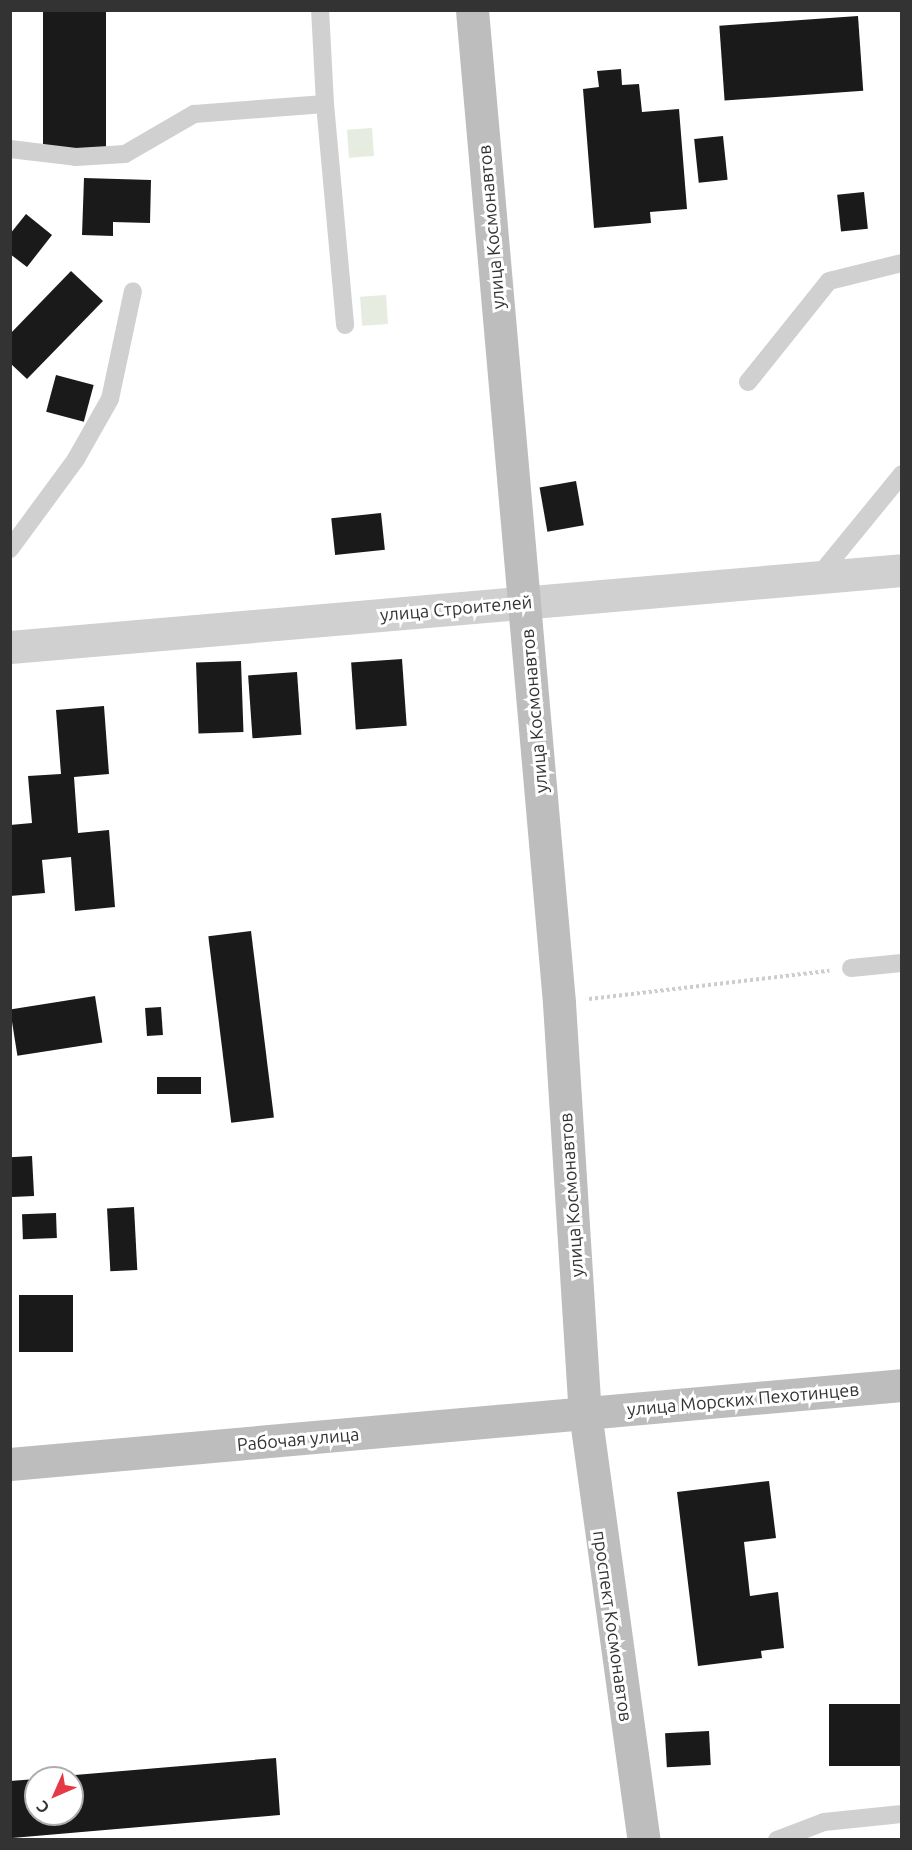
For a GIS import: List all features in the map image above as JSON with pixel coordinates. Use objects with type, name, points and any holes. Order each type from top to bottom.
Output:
[{"type":"street","name":"улица Космонавтов","points":[[472,10],[559,1003],[585,1412]]},
{"type":"street","name":"улица Строителей","points":[[10,647],[902,570]]},
{"type":"street","name":"улица Морских Пехотинцев","points":[[585,1412],[902,1386]]},
{"type":"street","name":"Рабочая улица","points":[[10,1464],[585,1412]]},
{"type":"street","name":"проспект Космонавтов","points":[[585,1412],[641,1837]]},
{"type":"lane","points":[[320,10],[324,104],[345,325]]},
{"type":"lane","points":[[10,148],[76,157],[125,154],[194,114],[324,104]]},
{"type":"lane","points":[[748,382],[829,280],[902,263]]},
{"type":"lane","points":[[10,549],[76,459],[110,399],[133,291]]},
{"type":"lane","points":[[817,578],[902,474]]},
{"type":"lane","points":[[851,968],[902,963]]},
{"type":"lane","points":[[777,1839],[824,1822],[902,1814]]},
{"type":"path","points":[[559,1003],[851,968]]},
{"type":"shaded area","points":[[372,128],[374,156],[349,158],[347,130]]},
{"type":"shaded area","points":[[386,295],[388,324],[362,326],[360,297]]},
{"type":"building","points":[[43,10],[106,10],[106,150],[43,150]]},
{"type":"building","points":[[858,16],[863,91],[725,101],[719,26]]},
{"type":"building","points":[[621,69],[622,85],[639,84],[642,112],[679,109],[687,209],[650,212],[651,223],[594,228],[583,89],[599,87],[597,71]]},
{"type":"building","points":[[723,136],[728,180],[699,183],[694,139]]},
{"type":"building","points":[[84,178],[151,180],[150,223],[113,222],[113,236],[82,235]]},
{"type":"building","points":[[864,192],[868,229],[841,232],[837,195]]},
{"type":"building","points":[[26,214],[52,235],[27,267],[10,254],[10,234]]},
{"type":"building","points":[[71,271],[103,301],[27,379],[10,363],[10,334]]},
{"type":"building","points":[[56,375],[94,385],[84,422],[46,412]]},
{"type":"building","points":[[576,481],[584,525],[547,532],[540,487]]},
{"type":"building","points":[[381,513],[385,550],[335,555],[331,518]]},
{"type":"building","points":[[402,659],[407,726],[356,729],[351,663]]},
{"type":"building","points":[[241,661],[243,732],[199,734],[196,663]]},
{"type":"building","points":[[297,672],[301,735],[253,738],[248,675]]},
{"type":"building","points":[[104,706],[109,774],[74,777],[78,833],[109,830],[115,907],[75,911],[71,857],[42,860],[45,893],[10,896],[10,825],[32,823],[28,776],[61,774],[56,710]]},
{"type":"building","points":[[251,931],[274,1118],[231,1123],[208,936]]},
{"type":"building","points":[[95,996],[102,1042],[17,1056],[10,1009]]},
{"type":"building","points":[[161,1007],[163,1035],[147,1036],[145,1008]]},
{"type":"building","points":[[157,1077],[201,1077],[201,1094],[157,1094]]},
{"type":"building","points":[[32,1156],[34,1196],[12,1197],[10,1157]]},
{"type":"building","points":[[134,1207],[137,1270],[110,1271],[107,1208]]},
{"type":"building","points":[[56,1213],[57,1238],[23,1239],[22,1214]]},
{"type":"building","points":[[19,1295],[73,1295],[73,1352],[19,1352]]},
{"type":"building","points":[[769,1481],[776,1538],[744,1542],[750,1596],[778,1592],[784,1648],[761,1651],[762,1658],[698,1666],[677,1492]]},
{"type":"building","points":[[829,1704],[902,1704],[902,1766],[829,1766]]},
{"type":"building","points":[[709,1731],[711,1765],[667,1767],[665,1733]]},
{"type":"building","points":[[276,1758],[280,1815],[12,1838],[10,1781],[24,1780],[24,1826],[84,1826],[84,1774]]}]
